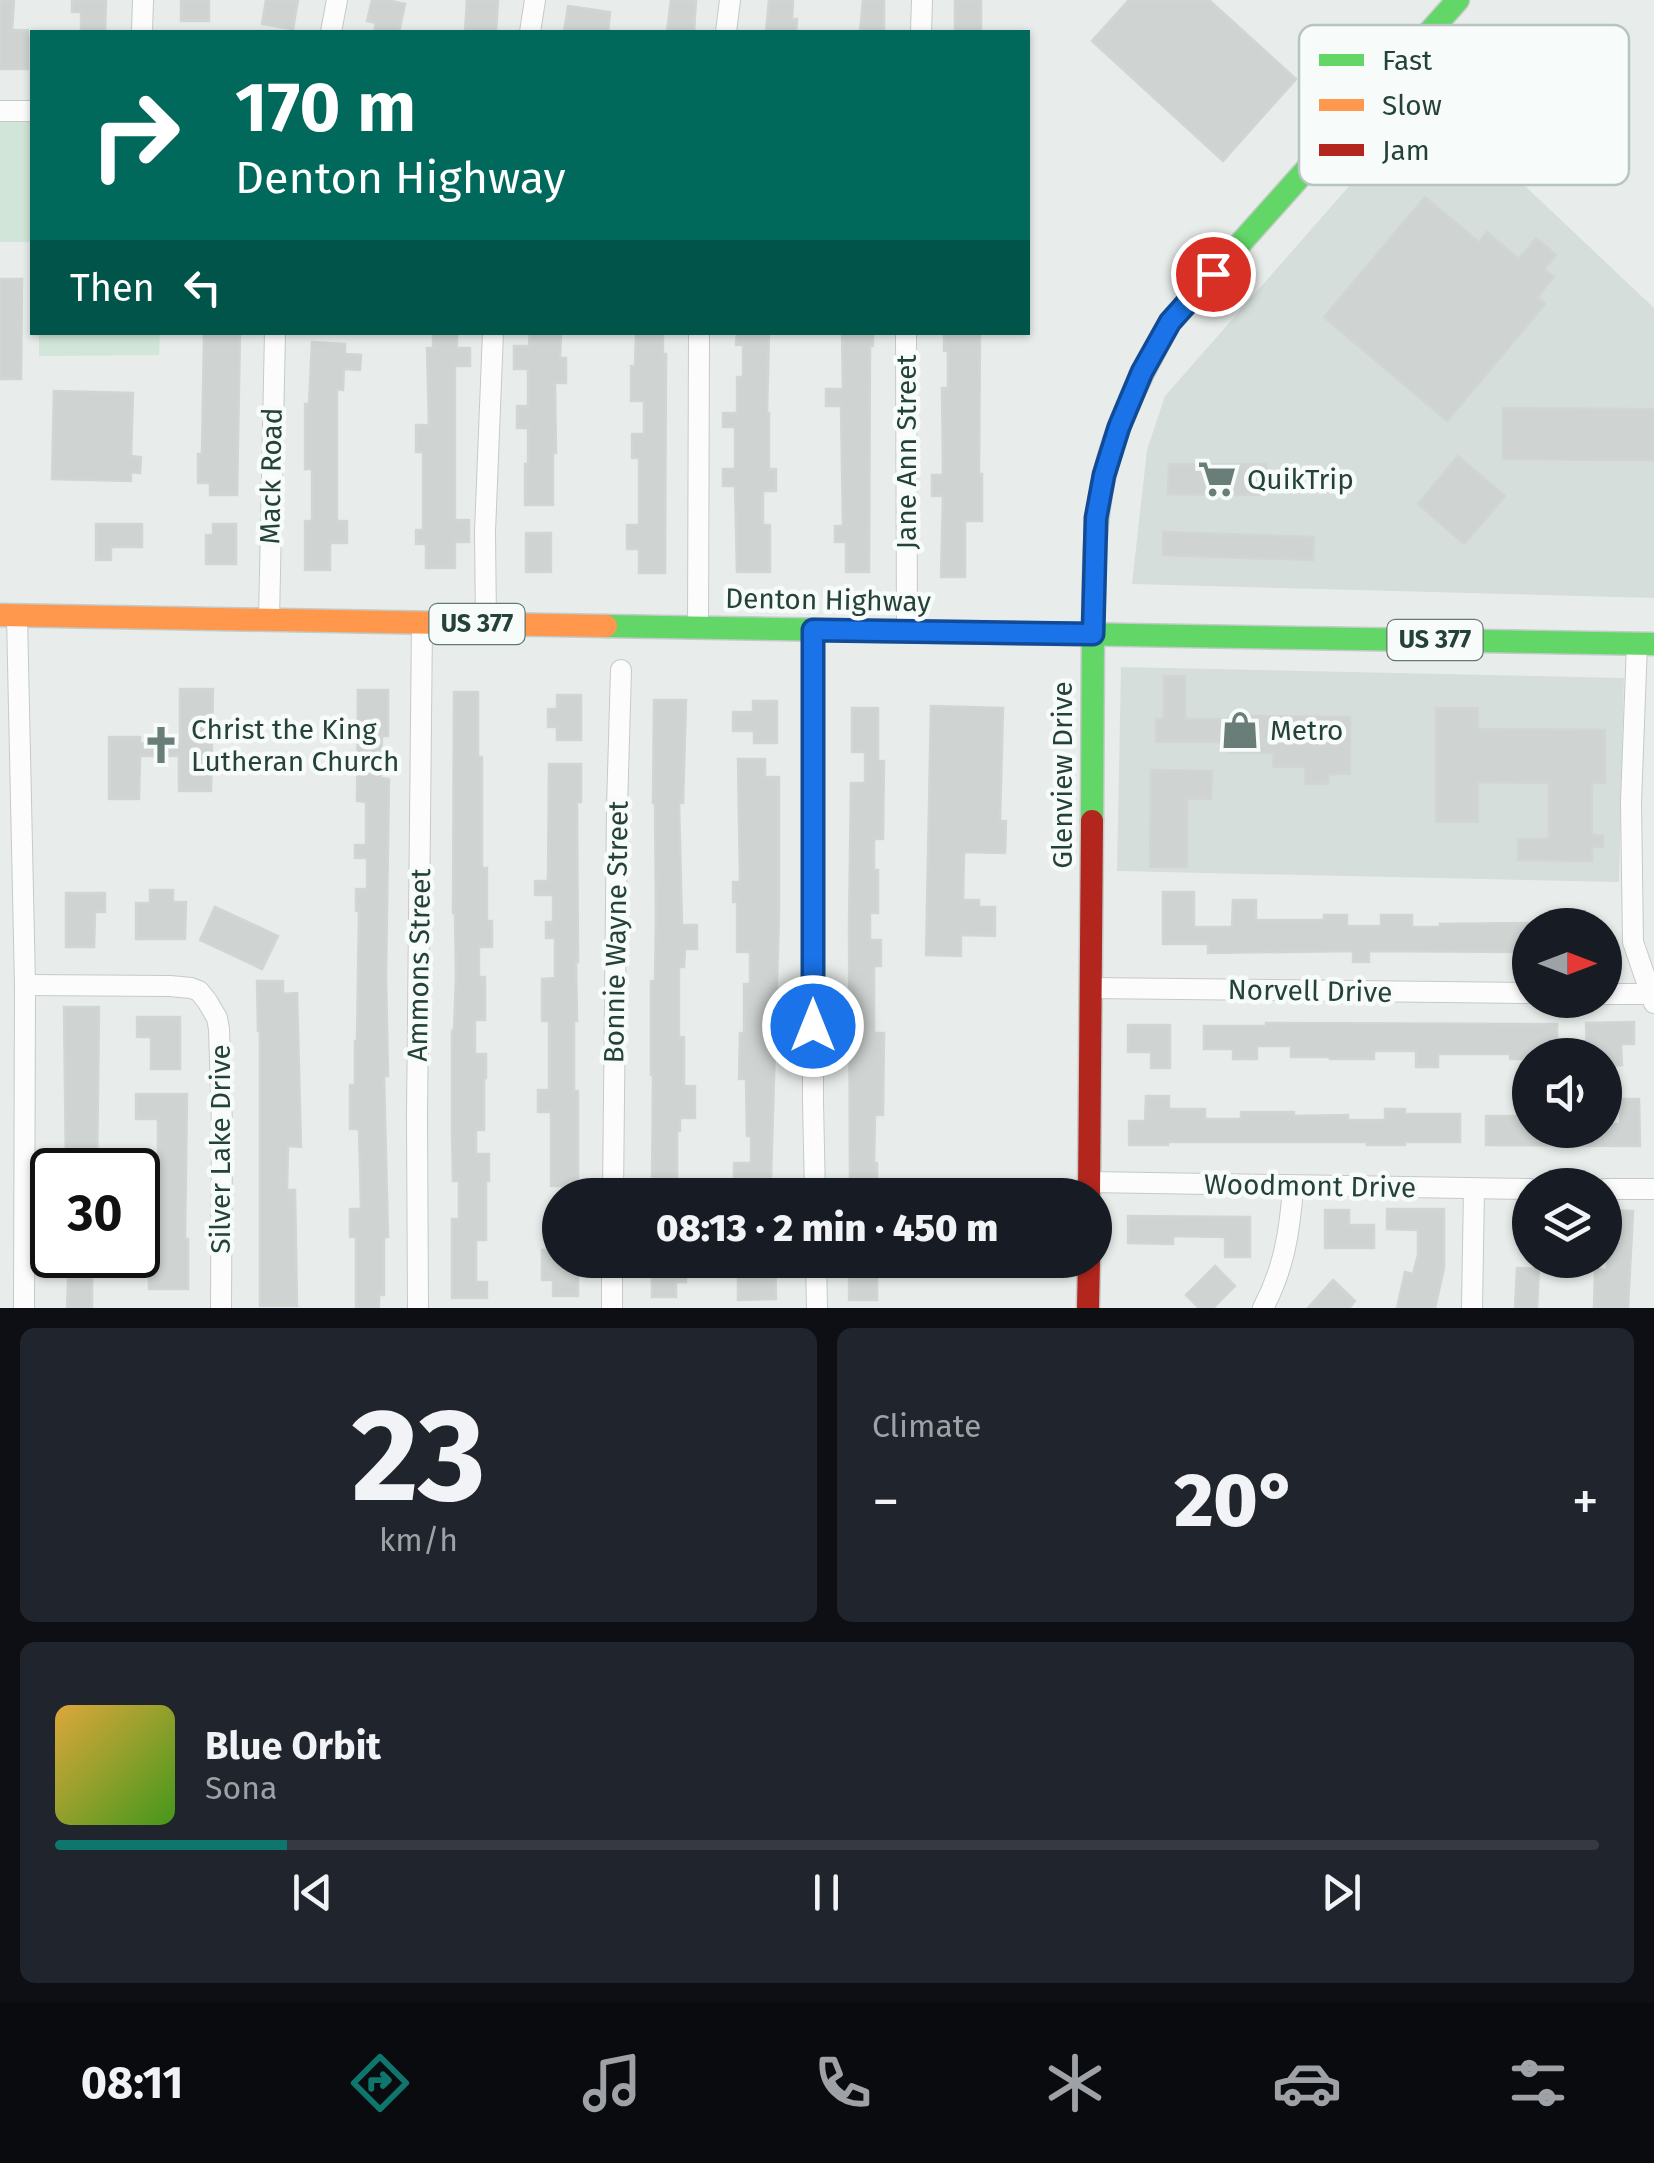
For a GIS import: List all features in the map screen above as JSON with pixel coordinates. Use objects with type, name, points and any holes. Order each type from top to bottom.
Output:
[{"type":"main road","name":"Glenview Drive","points":[[1435,25],[1458,0]]},
{"type":"main road","name":"Glenview Drive","points":[[1089,1178],[1093,634],[1096,518],[1102,489],[1119,427],[1142,372],[1170,322],[1299,176]]},
{"type":"main road","name":"Denton Highway","points":[[8,616],[1645,644]]},
{"type":"main road","points":[[1088,1278],[1088,1308]]},
{"type":"street","points":[[142,30],[143,0]]},
{"type":"street","points":[[331,30],[337,0]]},
{"type":"street","points":[[530,30],[535,0]]},
{"type":"street","points":[[726,30],[730,0]]},
{"type":"street","points":[[921,30],[922,0]]},
{"type":"street","points":[[0,111],[30,111]]},
{"type":"street","name":"Mack Road","points":[[269,620],[275,335]]},
{"type":"street","points":[[486,624],[485,532],[493,335]]},
{"type":"street","points":[[698,335],[698,628]]},
{"type":"street","name":"Jane Ann Street","points":[[906,335],[907,632]]},
{"type":"street","points":[[8,616],[25,984],[24,1308]]},
{"type":"street","name":"Ammons Street","points":[[418,1308],[422,623]]},
{"type":"street","points":[[813,630],[815,1178]]},
{"type":"street","points":[[1622,995],[1653,998],[1633,942],[1631,802],[1645,644]]},
{"type":"street","name":"Bonnie Wayne Street","points":[[613,1178],[621,670]]},
{"type":"street","name":"Silver Lake Drive","points":[[25,984],[170,986],[199,991],[207,1000],[219,1028],[221,1308]]},
{"type":"street","name":"Norvell Drive","points":[[1090,988],[1512,993]]},
{"type":"street","points":[[1264,1308],[1284,1258],[1293,1187]]},
{"type":"street","name":"Woodmont Drive","points":[[1112,1188],[1512,1189]]},
{"type":"street","points":[[1472,1308],[1474,1189]]},
{"type":"street","points":[[1622,1189],[1654,1189]]},
{"type":"street","points":[[612,1278],[612,1308]]},
{"type":"street","points":[[817,1278],[818,1308]]},
{"type":"shaded area","points":[[1350,185],[1524,185],[1654,308],[1654,598],[1132,584],[1147,450],[1165,396]]},
{"type":"shaded area","points":[[1121,667],[1624,678],[1619,882],[1117,871]]},
{"type":"green space","points":[[0,117],[30,117],[30,242],[0,242]]},
{"type":"green space","points":[[39,335],[160,335],[159,355],[39,356]]},
{"type":"building","points":[[0,0],[14,0],[12,30],[28,30],[28,69],[0,69]]},
{"type":"building","points":[[72,0],[106,0],[105,30],[81,30],[81,12],[72,12]]},
{"type":"building","points":[[181,0],[209,0],[209,21],[181,21]]},
{"type":"building","points":[[266,0],[298,0],[293,29],[262,24]]},
{"type":"building","points":[[372,0],[405,4],[399,30],[374,30],[376,23],[367,21]]},
{"type":"building","points":[[467,0],[498,0],[496,30],[465,30]]},
{"type":"building","points":[[671,0],[696,0],[694,30],[667,30]]},
{"type":"building","points":[[769,0],[793,0],[796,30],[766,30]]},
{"type":"building","points":[[863,0],[884,0],[884,30],[860,30]]},
{"type":"building","points":[[955,0],[981,0],[981,30],[955,30]]},
{"type":"building","points":[[1129,0],[1209,0],[1296,79],[1223,161],[1092,41]]},
{"type":"building","points":[[568,6],[610,12],[608,30],[564,30]]},
{"type":"building","points":[[1425,197],[1479,242],[1487,232],[1519,259],[1536,238],[1556,255],[1544,269],[1554,277],[1537,297],[1545,304],[1447,421],[1324,317]]},
{"type":"building","points":[[0,279],[22,279],[21,379],[0,379]]},
{"type":"building","points":[[204,335],[240,335],[237,495],[210,495],[210,483],[198,483],[198,454],[202,454]]},
{"type":"building","points":[[433,335],[457,335],[457,348],[470,348],[470,366],[455,366],[455,520],[469,520],[469,542],[455,542],[455,568],[426,568],[426,544],[416,544],[416,530],[423,530],[423,452],[416,452],[416,425],[429,425],[427,348],[433,348]]},
{"type":"building","points":[[530,335],[561,335],[560,358],[566,358],[566,383],[555,383],[553,505],[525,505],[528,428],[517,428],[517,406],[528,406],[528,369],[514,369],[514,346],[529,346]]},
{"type":"building","points":[[636,335],[663,335],[665,573],[639,573],[639,549],[627,549],[627,525],[639,525],[639,458],[632,458],[632,434],[644,434],[644,401],[631,401],[631,366],[635,366]]},
{"type":"building","points":[[737,335],[769,335],[769,469],[776,469],[776,491],[763,491],[763,525],[770,525],[770,572],[737,572],[735,486],[723,486],[723,469],[735,469],[735,427],[723,427],[723,413],[737,413],[737,377],[743,377],[743,345],[736,345]]},
{"type":"building","points":[[842,335],[873,335],[869,572],[846,572],[846,542],[835,542],[835,526],[843,526],[841,406],[826,406],[826,389],[843,389]]},
{"type":"building","points":[[944,335],[980,335],[982,521],[965,521],[965,577],[941,577],[943,496],[932,496],[932,475],[943,475],[942,388],[948,388],[948,351],[944,351]]},
{"type":"building","points":[[312,342],[345,344],[345,354],[361,355],[360,370],[344,369],[343,390],[337,389],[337,521],[347,521],[347,543],[330,543],[330,570],[305,570],[305,521],[312,521],[312,469],[305,469],[305,404],[309,404]]},
{"type":"building","points":[[54,391],[133,393],[131,456],[141,457],[140,473],[131,472],[131,481],[52,479]]},
{"type":"building","points":[[1503,408],[1654,409],[1654,460],[1503,459]]},
{"type":"building","points":[[1458,456],[1505,496],[1464,544],[1418,504]]},
{"type":"building","name":"QuikTrip","points":[[1169,464],[1266,464],[1265,495],[1168,494]]},
{"type":"building","points":[[96,524],[142,524],[142,547],[111,547],[111,560],[96,560]]},
{"type":"building","points":[[213,524],[236,524],[236,564],[206,564],[206,535],[213,535]]},
{"type":"building","name":"QuikTrip","points":[[1163,532],[1314,537],[1313,560],[1163,555]]},
{"type":"building","points":[[526,533],[551,533],[551,572],[526,572]]},
{"type":"building","points":[[1164,676],[1185,676],[1185,719],[1350,717],[1350,774],[1329,774],[1328,784],[1305,784],[1305,767],[1273,767],[1274,753],[1229,753],[1229,742],[1156,742],[1156,719],[1164,719]]},
{"type":"building","name":"Christ the King Lutheran Church","points":[[180,689],[213,689],[211,791],[179,791],[179,756],[140,756],[139,799],[109,799],[109,737],[140,737],[140,743],[180,744]]},
{"type":"building","points":[[358,690],[388,690],[388,736],[382,736],[381,778],[389,779],[388,1076],[384,1076],[388,1237],[384,1237],[384,1295],[379,1295],[379,1308],[356,1308],[356,1237],[350,1237],[350,1209],[361,1209],[359,1129],[350,1129],[350,1085],[355,1085],[357,1041],[356,889],[367,889],[367,858],[355,858],[355,845],[366,845],[366,802],[357,801]]},
{"type":"building","points":[[454,692],[478,692],[482,868],[487,868],[487,921],[492,921],[492,947],[479,947],[479,977],[485,977],[485,1020],[475,1020],[475,1054],[486,1054],[484,1130],[476,1130],[476,1154],[489,1154],[486,1240],[476,1240],[476,1282],[487,1282],[487,1298],[452,1298],[452,1219],[459,1219],[459,1181],[453,1181],[452,1130],[456,977]]},
{"type":"building","points":[[557,695],[581,695],[581,740],[557,740],[557,727],[548,727],[548,709],[557,709]]},
{"type":"building","points":[[654,700],[686,700],[683,803],[679,803],[682,925],[697,925],[697,949],[685,949],[684,967],[679,967],[679,1037],[684,1037],[684,1086],[695,1086],[695,1118],[680,1118],[677,1178],[652,1178],[651,981],[655,981],[656,916]]},
{"type":"building","points":[[753,701],[777,701],[777,743],[754,743],[754,731],[733,731],[733,712],[753,712]]},
{"type":"building","points":[[931,706],[1003,708],[1000,821],[1006,821],[1005,853],[964,852],[963,900],[979,900],[979,907],[995,907],[995,936],[961,935],[961,956],[926,955]]},
{"type":"building","points":[[852,708],[878,708],[878,761],[884,761],[883,839],[874,839],[878,913],[870,913],[870,940],[881,940],[881,966],[874,966],[874,1033],[884,1033],[883,1115],[875,1115],[877,1178],[850,1178],[851,783],[865,783],[865,752],[852,752]]},
{"type":"building","points":[[1436,708],[1478,708],[1478,729],[1605,730],[1605,783],[1592,783],[1592,835],[1603,835],[1603,847],[1592,847],[1592,861],[1518,860],[1518,839],[1549,839],[1549,783],[1478,782],[1478,822],[1436,822]]},
{"type":"building","points":[[738,759],[765,759],[765,777],[779,777],[771,1178],[734,1178],[734,1163],[751,1163],[746,1079],[739,1079],[744,984],[750,984],[750,952],[737,952],[733,882],[740,882]]},
{"type":"building","points":[[549,764],[581,764],[574,1021],[578,1178],[551,1178],[551,1112],[538,1112],[538,1090],[549,1090],[549,1021],[542,1021],[542,979],[555,978],[555,938],[546,938],[546,922],[553,922],[553,895],[535,895],[535,881],[548,881]]},
{"type":"building","points":[[1151,770],[1212,771],[1211,799],[1187,799],[1187,867],[1150,867]]},
{"type":"building","points":[[150,890],[173,890],[173,902],[186,902],[185,939],[136,939],[136,903],[150,903]]},
{"type":"building","points":[[1163,892],[1194,892],[1194,927],[1232,927],[1233,900],[1256,900],[1256,920],[1324,920],[1324,915],[1347,915],[1347,926],[1381,926],[1381,915],[1412,915],[1412,927],[1512,923],[1512,952],[1369,951],[1369,962],[1353,962],[1353,951],[1208,953],[1208,944],[1163,944]]},
{"type":"building","points":[[66,893],[105,893],[105,912],[95,912],[94,947],[66,947]]},
{"type":"building","points":[[215,907],[278,936],[262,969],[200,940]]},
{"type":"building","points":[[257,981],[283,981],[283,994],[297,993],[301,1147],[288,1146],[287,1190],[295,1190],[297,1306],[260,1306]]},
{"type":"building","points":[[64,1007],[99,1007],[97,1148],[66,1148]]},
{"type":"building","points":[[137,1017],[180,1017],[180,1069],[151,1069],[151,1037],[137,1037]]},
{"type":"building","points":[[1634,1022],[1634,1044],[1622,1044],[1622,1038],[1587,1038],[1586,1023]]},
{"type":"building","points":[[1557,1024],[1557,1038],[1512,1038],[1512,1059],[1510,1054],[1438,1054],[1438,1067],[1416,1067],[1416,1051],[1374,1051],[1374,1059],[1330,1059],[1291,1057],[1291,1046],[1257,1046],[1257,1059],[1233,1059],[1233,1049],[1204,1049],[1204,1026]]},
{"type":"building","points":[[1128,1025],[1170,1025],[1170,1068],[1151,1068],[1151,1052],[1128,1052]]},
{"type":"building","points":[[136,1094],[187,1094],[188,1289],[149,1289],[149,1278],[160,1278],[158,1119],[136,1119]]},
{"type":"building","points":[[1146,1096],[1169,1096],[1169,1109],[1205,1109],[1205,1119],[1241,1119],[1241,1112],[1294,1112],[1294,1116],[1348,1115],[1348,1120],[1385,1120],[1385,1109],[1405,1109],[1405,1114],[1460,1114],[1460,1142],[1129,1145],[1129,1121],[1145,1121]]},
{"type":"building","points":[[1622,1099],[1639,1099],[1640,1146],[1622,1146]]},
{"type":"building","points":[[1486,1116],[1512,1116],[1512,1145],[1486,1145]]},
{"type":"building","points":[[1387,1209],[1444,1209],[1444,1268],[1435,1308],[1397,1308],[1405,1272],[1413,1274],[1418,1230],[1387,1229]]},
{"type":"building","points":[[1325,1210],[1349,1210],[1349,1225],[1374,1225],[1374,1248],[1325,1248]]},
{"type":"building","points":[[1622,1211],[1633,1211],[1628,1308],[1594,1308],[1595,1278],[1622,1278]]},
{"type":"building","points":[[1128,1216],[1250,1217],[1250,1257],[1225,1257],[1225,1237],[1173,1236],[1173,1244],[1128,1243]]},
{"type":"building","points":[[1215,1266],[1235,1286],[1213,1308],[1199,1308],[1186,1295]]},
{"type":"building","points":[[68,1278],[92,1278],[92,1308],[67,1308]]},
{"type":"building","points":[[578,1278],[578,1296],[553,1296],[553,1280],[542,1280]]},
{"type":"building","points":[[652,1278],[686,1278],[686,1282],[676,1282],[676,1297],[652,1297]]},
{"type":"building","points":[[738,1278],[775,1278],[776,1299],[738,1300]]},
{"type":"building","points":[[849,1278],[877,1278],[877,1300],[849,1300]]},
{"type":"building","points":[[1516,1278],[1539,1278],[1537,1308],[1515,1308]]},
{"type":"building","points":[[1333,1280],[1355,1301],[1349,1308],[1308,1308]]},
{"type":"traffic: fast","points":[[1436,25],[1458,0]]},
{"type":"traffic: fast","points":[[1092,821],[1096,534],[1109,457],[1131,397],[1170,322],[1299,178]]},
{"type":"traffic: fast","points":[[606,626],[1654,644]]},
{"type":"traffic: slow","points":[[0,615],[606,626]]},
{"type":"traffic: jam","points":[[1089,1178],[1092,821]]},
{"type":"traffic: jam","points":[[1088,1308],[1089,1278]]},
{"type":"place","name":"QuikTrip","points":[[1217,479]]},
{"type":"place","name":"Metro","points":[[1240,730]]},
{"type":"place","name":"Christ the King Lutheran Church","points":[[161,745]]},
{"type":"route","points":[[813,1026],[813,630],[1093,634],[1096,518],[1119,427],[1142,372],[1170,322],[1213,274]]}]
